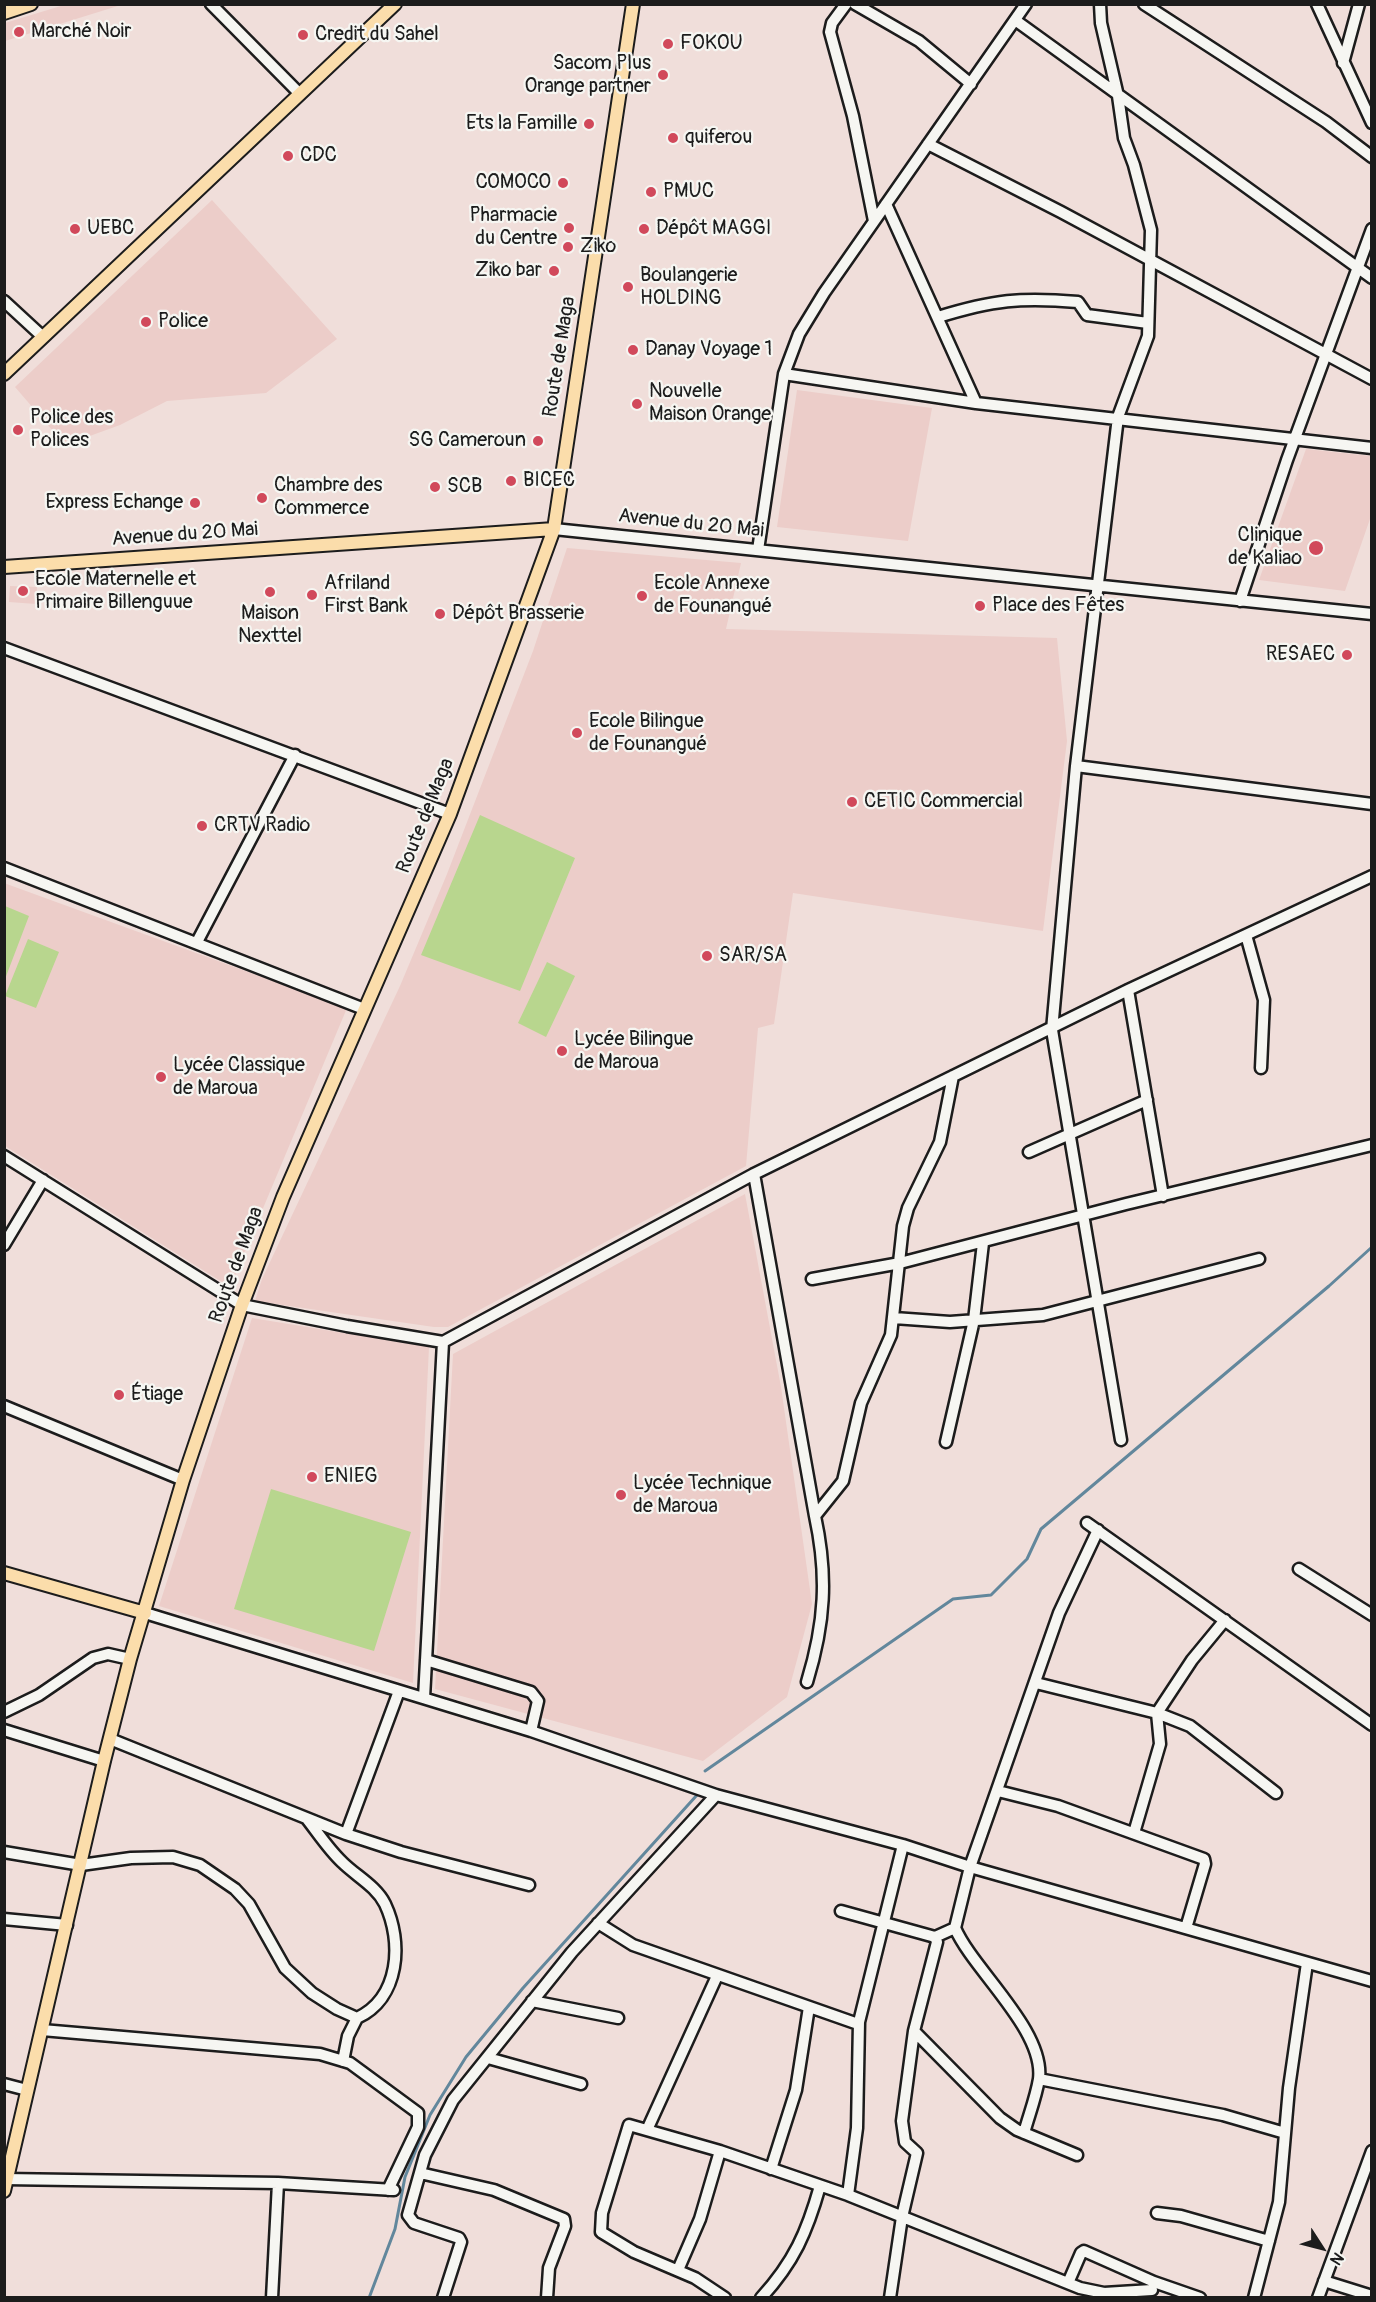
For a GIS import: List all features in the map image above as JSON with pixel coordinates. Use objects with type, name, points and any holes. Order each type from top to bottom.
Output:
[{"type":"main road","points":[[4,12],[31,4]]},
{"type":"main road","points":[[4,374],[395,4]]},
{"type":"main road","name":"Route de Maga","points":[[5,2182],[104,1761],[130,1659],[183,1480],[242,1305],[283,1197],[450,814],[554,529],[633,4]]},
{"type":"main road","name":"Avenue du 20 Mai","points":[[4,567],[554,529]]},
{"type":"main road","points":[[4,1573],[144,1613]]},
{"type":"street","points":[[211,4],[300,94]]},
{"type":"street","points":[[846,4],[832,22],[830,32],[853,116],[874,221]]},
{"type":"street","points":[[855,4],[919,41],[971,84]]},
{"type":"street","points":[[758,550],[784,374],[799,334],[874,221],[1026,4]]},
{"type":"street","points":[[1100,4],[1106,50],[1118,96],[1124,138],[1134,165],[1151,230],[1148,322],[1147,341],[1118,417],[1076,766],[1052,1030],[1120,1440]]},
{"type":"street","points":[[1144,4],[1326,122],[1371,157]]},
{"type":"street","points":[[1317,4],[1371,123]]},
{"type":"street","points":[[1343,63],[1359,4]]},
{"type":"street","points":[[1015,20],[1371,278]]},
{"type":"street","points":[[928,144],[1150,259],[1371,379]]},
{"type":"street","points":[[886,204],[976,403]]},
{"type":"street","points":[[1240,600],[1294,440],[1371,229]]},
{"type":"street","points":[[938,317],[1002,300],[1040,299],[1078,302],[1087,315],[1148,322]]},
{"type":"street","points":[[4,301],[44,337]]},
{"type":"street","points":[[784,374],[976,403],[1118,417],[1371,448]]},
{"type":"street","name":"Avenue du 20 Mai","points":[[554,529],[1371,614]]},
{"type":"street","points":[[4,648],[450,814]]},
{"type":"street","points":[[197,942],[295,755]]},
{"type":"street","points":[[1076,766],[1371,804]]},
{"type":"street","points":[[4,868],[364,1009]]},
{"type":"street","points":[[4,1156],[242,1305],[442,1342],[754,1174],[1052,1030],[1128,990],[1371,875]]},
{"type":"street","points":[[1246,935],[1264,1000],[1261,1068]]},
{"type":"street","points":[[1128,990],[1163,1196]]},
{"type":"street","points":[[815,1516],[843,1481],[855,1419],[885,1351],[894,1318],[905,1217],[940,1142],[954,1076]]},
{"type":"street","points":[[1029,1152],[1148,1100]]},
{"type":"street","points":[[812,1279],[900,1263],[1371,1145]]},
{"type":"street","points":[[754,1174],[823,1553],[823,1614],[820,1640],[807,1682]]},
{"type":"street","points":[[5,1243],[43,1180]]},
{"type":"street","points":[[946,1442],[974,1320],[982,1243]]},
{"type":"street","points":[[894,1318],[974,1320],[1043,1315],[1259,1259]]},
{"type":"street","points":[[424,1698],[442,1342]]},
{"type":"street","points":[[4,1406],[183,1480]]},
{"type":"street","points":[[1087,1522],[1371,1725]]},
{"type":"street","points":[[1024,2133],[1039,2079],[1034,2052],[1014,2012],[955,1928],[970,1867],[1059,1613],[1098,1530]]},
{"type":"street","points":[[1299,1569],[1371,1615]]},
{"type":"street","points":[[144,1613],[531,1731],[716,1795],[903,1845],[970,1867],[1371,1981]]},
{"type":"street","points":[[1134,1833],[1160,1744],[1157,1713],[1192,1660],[1225,1620]]},
{"type":"street","points":[[4,1712],[39,1695],[93,1658],[108,1654],[130,1659]]},
{"type":"street","points":[[426,1660],[531,1692],[538,1701],[531,1731]]},
{"type":"street","points":[[1036,1683],[1157,1713],[1190,1726],[1276,1793]]},
{"type":"street","points":[[346,1834],[399,1691]]},
{"type":"street","points":[[4,1730],[104,1761]]},
{"type":"street","points":[[110,1739],[346,1834],[400,1852],[530,1885]]},
{"type":"street","points":[[998,1791],[1058,1806],[1205,1861],[1185,1928]]},
{"type":"street","points":[[443,2298],[461,2242],[459,2238],[410,2220],[408,2215],[425,2155],[438,2126],[453,2100],[532,2001],[598,1923],[716,1795]]},
{"type":"street","points":[[306,1818],[341,1862],[367,1883],[385,1904],[397,1951],[396,1966],[383,1993],[366,2013],[357,2018],[348,2037],[343,2061]]},
{"type":"street","points":[[848,2195],[857,2128],[858,2024],[903,1845]]},
{"type":"street","points":[[4,1852],[81,1865],[131,1858],[173,1857],[212,1872],[235,1889],[249,1904],[285,1968],[312,1993],[337,2009],[357,2018]]},
{"type":"street","points":[[841,1911],[884,1925],[936,1937],[955,1928]]},
{"type":"street","points":[[4,1920],[67,1925]]},
{"type":"street","points":[[598,1923],[633,1945],[858,2024]]},
{"type":"street","points":[[890,2298],[902,2217],[917,2153],[905,2142],[902,2121],[914,2031],[937,1942],[936,1937]]},
{"type":"street","points":[[1254,2298],[1279,2202],[1290,2076],[1307,1963]]},
{"type":"street","points":[[647,2130],[717,1976]]},
{"type":"street","points":[[532,2001],[618,2018]]},
{"type":"street","points":[[771,2169],[796,2090],[809,2007]]},
{"type":"street","points":[[5,2182],[278,2183],[391,2190],[418,2127],[418,2113],[359,2069],[320,2054],[42,2030]]},
{"type":"street","points":[[914,2031],[1000,2118],[1024,2133],[1077,2156]]},
{"type":"street","points":[[488,2058],[581,2084]]},
{"type":"street","points":[[1039,2079],[1223,2115],[1285,2133]]},
{"type":"street","points":[[4,2084],[27,2090]]},
{"type":"street","points":[[725,2298],[678,2270],[633,2252],[611,2240],[600,2230],[602,2213],[629,2125],[720,2151],[848,2195],[1068,2283],[1104,2293],[1152,2290],[1200,2298]]},
{"type":"street","points":[[678,2270],[700,2219],[720,2151]]},
{"type":"street","points":[[1318,2298],[1371,2151]]},
{"type":"street","points":[[420,2174],[494,2190],[564,2219],[565,2226],[549,2268],[547,2298]]},
{"type":"street","points":[[273,2298],[278,2183]]},
{"type":"street","points":[[761,2298],[780,2277],[801,2243],[820,2186]]},
{"type":"street","points":[[1157,2213],[1181,2216],[1269,2241]]},
{"type":"street","points":[[1068,2283],[1084,2251],[1152,2290]]},
{"type":"street","points":[[1324,2280],[1371,2296]]},
{"type":"shaded area","name":"Marché Noir","points":[[64,5],[121,5],[5,41],[5,23]]},
{"type":"shaded area","points":[[212,200],[337,339],[266,393],[167,401],[120,425],[65,445],[15,387]]},
{"type":"shaded area","points":[[797,390],[932,408],[908,541],[777,527]]},
{"type":"shaded area","name":"Clinique de Kaliao","points":[[1306,449],[1371,456],[1371,516],[1345,591],[1259,580]]},
{"type":"shaded area","points":[[567,548],[741,563],[726,629],[1057,638],[1067,741],[1043,931],[793,893],[774,1024],[758,1028],[746,1166],[448,1327],[434,1327],[255,1301],[262,1279],[400,986],[447,874],[533,651]]},
{"type":"shaded area","name":"Ecole Maternelle et Primaire Billenguue","points":[[10,586],[37,587],[36,604],[9,602]]},
{"type":"shaded area","name":"Lycée Classique de Maroua","points":[[4,883],[347,1008],[230,1287],[5,1146]]},
{"type":"shaded area","name":"Lycée Technique de Maroua","points":[[745,1194],[781,1387],[812,1604],[787,1697],[703,1761],[435,1689],[453,1354]]},
{"type":"shaded area","name":"ENIEG","points":[[252,1318],[429,1347],[413,1683],[159,1606]]},
{"type":"green space","points":[[480,815],[575,858],[520,991],[421,955]]},
{"type":"green space","points":[[5,906],[29,916],[5,979]]},
{"type":"green space","points":[[28,939],[59,952],[36,1008],[5,996]]},
{"type":"green space","points":[[547,962],[575,976],[546,1037],[518,1023]]},
{"type":"green space","points":[[271,1489],[411,1532],[374,1651],[234,1609]]},
{"type":"waterway","points":[[705,1771],[953,1599],[991,1595],[1027,1559],[1041,1529],[1329,1286],[1372,1247]]},
{"type":"waterway","points":[[369,2298],[395,2229],[405,2177],[430,2115],[466,2057],[523,1988],[697,1795]]},
{"type":"place","name":"Marché Noir","points":[[19,32]]},
{"type":"place","name":"Credit du Sahel","points":[[303,35]]},
{"type":"place","name":"FOKOU","points":[[668,44]]},
{"type":"place","name":"Sacom Plus Orange partner","points":[[663,75]]},
{"type":"place","name":"Ets la Famille","points":[[589,124]]},
{"type":"place","name":"quiferou","points":[[673,138]]},
{"type":"place","name":"CDC","points":[[288,156]]},
{"type":"place","name":"COMOCO","points":[[563,183]]},
{"type":"place","name":"PMUC","points":[[651,192]]},
{"type":"place","name":"Pharmacie du Centre","points":[[569,228]]},
{"type":"place","name":"UEBC","points":[[75,229]]},
{"type":"place","name":"Dépôt MAGGI","points":[[644,229]]},
{"type":"place","name":"Ziko","points":[[568,247]]},
{"type":"place","name":"Ziko bar","points":[[554,271]]},
{"type":"place","name":"Boulangerie HOLDING","points":[[628,287]]},
{"type":"place","name":"Police","points":[[146,322]]},
{"type":"place","name":"Danay Voyage 1","points":[[633,350]]},
{"type":"place","name":"Nouvelle Maison Orange","points":[[637,404]]},
{"type":"place","name":"Police des Polices","points":[[18,430]]},
{"type":"place","name":"SG Cameroun","points":[[538,441]]},
{"type":"place","name":"BICEC","points":[[511,481]]},
{"type":"place","name":"SCB","points":[[435,487]]},
{"type":"place","name":"Chambre des Commerce","points":[[262,498]]},
{"type":"place","name":"Express Echange","points":[[195,503]]},
{"type":"place","name":"Clinique de Kaliao","points":[[1316,548]]},
{"type":"place","name":"Ecole Maternelle et Primaire Billenguue","points":[[23,591]]},
{"type":"place","name":"Maison Nexttel","points":[[270,592]]},
{"type":"place","name":"Afriland First Bank","points":[[312,595]]},
{"type":"place","name":"Ecole Annexe de Founangué","points":[[642,596]]},
{"type":"place","name":"Place des Fêtes","points":[[980,606]]},
{"type":"place","name":"Dépôt Brasserie","points":[[440,614]]},
{"type":"place","name":"RESAEC","points":[[1347,655]]},
{"type":"place","name":"Ecole Bilingue de Founangué","points":[[577,733]]},
{"type":"place","name":"CETIC Commercial","points":[[852,802]]},
{"type":"place","name":"CRTV Radio","points":[[202,826]]},
{"type":"place","name":"SAR/SA","points":[[707,956]]},
{"type":"place","name":"Lycée Bilingue de Maroua","points":[[562,1051]]},
{"type":"place","name":"Lycée Classique de Maroua","points":[[161,1077]]},
{"type":"place","name":"Étiage","points":[[119,1395]]},
{"type":"place","name":"ENIEG","points":[[312,1477]]},
{"type":"place","name":"Lycée Technique de Maroua","points":[[621,1495]]}]
